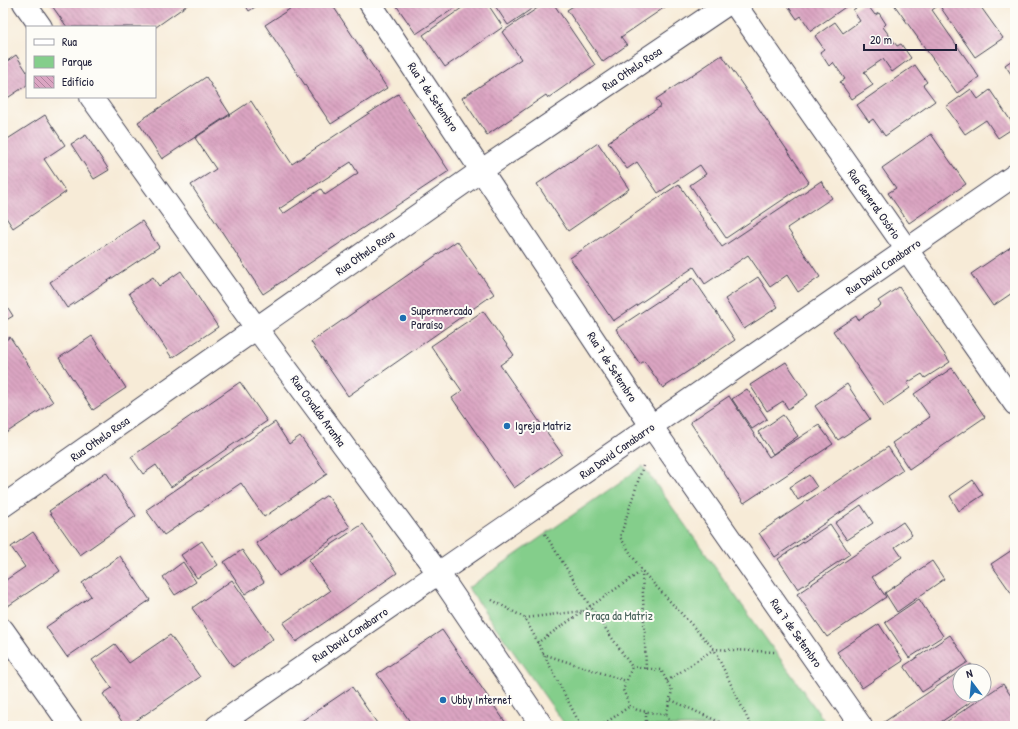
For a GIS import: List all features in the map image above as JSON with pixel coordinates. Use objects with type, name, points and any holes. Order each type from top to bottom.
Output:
[{"type":"street","points":[[24,3],[40,26]]},
{"type":"street","name":"Rua 7 de Setembro","points":[[370,3],[652,427],[861,726]]},
{"type":"street","name":"Rua Othelo Rosa","points":[[3,506],[482,170],[729,3]]},
{"type":"street","name":"Rua General Osório","points":[[734,3],[1015,404]]},
{"type":"street","name":"Rua Osvaldo Aranha","points":[[92,98],[257,329],[439,574],[542,726]]},
{"type":"street","name":"Rua David Canabarro","points":[[217,726],[1015,175]]},
{"type":"street","points":[[3,630],[71,726]]},
{"type":"path","points":[[643,466],[620,537],[642,571],[714,649],[751,726]]},
{"type":"path","points":[[546,534],[590,606],[632,667],[661,670],[672,691],[671,700],[666,715]]},
{"type":"path","points":[[537,643],[642,571]]},
{"type":"path","points":[[642,571],[646,669]]},
{"type":"path","points":[[487,598],[525,618],[582,611]]},
{"type":"path","points":[[525,618],[581,726]]},
{"type":"path","points":[[667,682],[714,649],[775,652]]},
{"type":"path","points":[[543,654],[626,681]]},
{"type":"path","points":[[632,667],[623,690],[630,706],[646,712],[666,715],[673,726]]},
{"type":"path","points":[[671,700],[728,726]]},
{"type":"path","points":[[601,726],[630,706]]},
{"type":"path","points":[[646,712],[646,726]]},
{"type":"green space","name":"Praça da Matriz","points":[[643,466],[828,726],[566,726],[468,588]]},
{"type":"building","points":[[50,3],[190,3],[156,27],[66,26]]},
{"type":"building","points":[[244,3],[261,3],[249,11]]},
{"type":"building","points":[[299,3],[331,3],[387,88],[331,124],[265,25]]},
{"type":"building","points":[[398,3],[462,3],[416,34],[396,5]]},
{"type":"building","points":[[469,3],[487,3],[503,27],[445,67],[423,35]]},
{"type":"building","points":[[493,3],[540,3],[508,25]]},
{"type":"building","points":[[545,3],[553,3],[595,65],[548,98],[546,95],[487,135],[462,98],[521,59],[502,32]]},
{"type":"building","points":[[578,3],[671,3],[621,37],[627,45],[603,62],[567,10]]},
{"type":"building","points":[[786,3],[851,3],[811,31],[801,16],[797,19]]},
{"type":"building","points":[[863,3],[866,3],[875,15],[879,13],[886,24],[883,27],[897,46],[901,44],[911,58],[892,72],[883,59],[864,72],[873,85],[852,99],[840,82],[845,79],[833,62],[829,66],[820,52],[824,49],[815,36],[835,22],[843,33],[860,21],[853,10]]},
{"type":"building","points":[[893,3],[942,3],[932,10],[979,77],[957,93]]},
{"type":"building","points":[[947,3],[978,3],[1003,38],[975,57],[941,8]]},
{"type":"building","points":[[16,55],[26,70],[26,86],[3,101],[3,64]]},
{"type":"building","points":[[722,55],[809,182],[726,238],[690,185],[706,174],[700,165],[658,193],[637,162],[627,169],[608,142],[661,106],[656,99]]},
{"type":"building","points":[[1015,58],[1015,80],[1005,65]]},
{"type":"building","points":[[915,65],[927,82],[923,85],[935,101],[885,136],[873,119],[869,122],[857,105]]},
{"type":"building","points":[[206,77],[230,114],[162,159],[138,122]]},
{"type":"building","points":[[971,89],[978,99],[990,90],[1015,127],[998,138],[986,120],[965,134],[946,107]]},
{"type":"building","points":[[398,94],[449,171],[263,294],[191,185],[216,169],[195,138],[251,101],[292,164]],"holes":[[[351,162],[358,173],[325,195],[321,189],[283,214],[279,209]]]},
{"type":"building","points":[[45,115],[65,145],[44,159],[66,192],[13,228],[3,213],[3,142]]},
{"type":"building","points":[[931,134],[966,184],[909,223],[888,193],[896,188],[882,168]]},
{"type":"building","points":[[86,135],[109,170],[94,179],[71,144]]},
{"type":"building","points":[[598,143],[629,189],[568,231],[537,184]]},
{"type":"building","points":[[821,181],[832,198],[787,228],[820,277],[798,292],[787,275],[770,287],[748,255],[705,284],[694,267],[613,321],[570,258],[679,184],[722,247]]},
{"type":"building","points":[[142,221],[159,247],[67,308],[50,282]]},
{"type":"building","name":"Supermercado Paraíso","points":[[457,241],[494,294],[348,396],[311,342]]},
{"type":"building","points":[[1015,244],[1015,291],[993,306],[971,274]]},
{"type":"building","points":[[181,271],[218,327],[172,358],[129,293],[153,277],[159,286]]},
{"type":"building","points":[[758,277],[778,307],[744,329],[725,299]]},
{"type":"building","points":[[693,278],[735,340],[663,388],[644,361],[640,364],[616,329]]},
{"type":"building","points":[[899,287],[950,362],[925,378],[922,374],[907,383],[910,388],[884,406],[833,331],[856,316],[858,320],[881,305],[878,301]]},
{"type":"building","points":[[3,300],[13,316],[3,322]]},
{"type":"building","name":"Igreja Matriz","points":[[483,311],[514,355],[500,365],[562,454],[514,488],[452,398],[462,391],[431,346]]},
{"type":"building","points":[[92,336],[126,388],[93,410],[59,358]]},
{"type":"building","points":[[10,337],[53,402],[3,435],[3,342]]},
{"type":"building","points":[[786,362],[808,395],[788,409],[783,401],[767,411],[750,385]]},
{"type":"building","points":[[952,368],[985,417],[909,469],[892,443],[930,417],[914,394]]},
{"type":"building","points":[[240,382],[267,421],[171,487],[156,465],[143,474],[131,457]]},
{"type":"building","points":[[847,384],[870,419],[838,440],[815,406]]},
{"type":"building","points":[[747,389],[767,419],[752,429],[732,399]]},
{"type":"building","points":[[729,396],[769,457],[819,425],[833,444],[744,503],[690,422]]},
{"type":"building","points":[[783,415],[798,436],[773,454],[758,432]]},
{"type":"building","points":[[275,422],[289,444],[300,436],[327,474],[264,517],[241,483],[164,535],[146,510]]},
{"type":"building","points":[[888,447],[903,470],[775,557],[759,533]]},
{"type":"building","points":[[106,472],[136,516],[80,555],[49,511]]},
{"type":"building","points":[[809,475],[817,487],[798,500],[790,487]]},
{"type":"building","points":[[973,480],[983,495],[959,511],[950,496]]},
{"type":"building","points":[[327,495],[350,527],[279,576],[256,543]]},
{"type":"building","points":[[861,505],[873,523],[847,540],[835,523]]},
{"type":"building","points":[[903,522],[912,535],[895,547],[902,557],[872,577],[886,597],[827,637],[797,594]]},
{"type":"building","points":[[363,524],[397,573],[296,642],[283,623],[330,591],[308,560]]},
{"type":"building","points":[[830,524],[850,554],[798,589],[778,559]]},
{"type":"building","points":[[33,532],[60,571],[8,606],[3,599],[3,582],[25,567],[11,547]]},
{"type":"building","points":[[202,541],[218,565],[197,578],[181,555]]},
{"type":"building","points":[[1015,548],[1015,597],[1014,597],[991,564]]},
{"type":"building","points":[[242,550],[264,582],[245,594],[224,562]]},
{"type":"building","points":[[120,556],[150,600],[67,657],[46,627],[91,596],[82,583]]},
{"type":"building","points":[[932,561],[944,579],[897,612],[885,593]]},
{"type":"building","points":[[183,562],[196,582],[175,595],[163,577]]},
{"type":"building","points":[[232,580],[273,639],[233,667],[192,608]]},
{"type":"building","points":[[919,599],[943,636],[909,658],[885,622]]},
{"type":"building","points":[[879,624],[903,661],[862,688],[837,652]]},
{"type":"building","name":"Ubby Internet","points":[[442,630],[508,726],[413,726],[377,674]]},
{"type":"building","points":[[170,635],[200,677],[128,726],[125,726],[103,694],[112,688],[92,660],[115,644],[129,663]]},
{"type":"building","points":[[950,635],[968,662],[952,663],[952,672],[922,692],[904,666]]},
{"type":"building","points":[[952,676],[952,703],[969,703],[935,726],[883,726],[881,724]]},
{"type":"building","points":[[1003,684],[1015,702],[1015,726],[940,726],[974,703],[992,703],[992,691]]},
{"type":"building","points":[[352,687],[379,726],[294,726]]},
{"type":"building","points":[[3,717],[10,726],[3,726]]},
{"type":"place","name":"Supermercado Paraíso","points":[[403,318]]},
{"type":"place","name":"Igreja Matriz","points":[[507,426]]},
{"type":"place","name":"Ubby Internet","points":[[443,700]]}]
